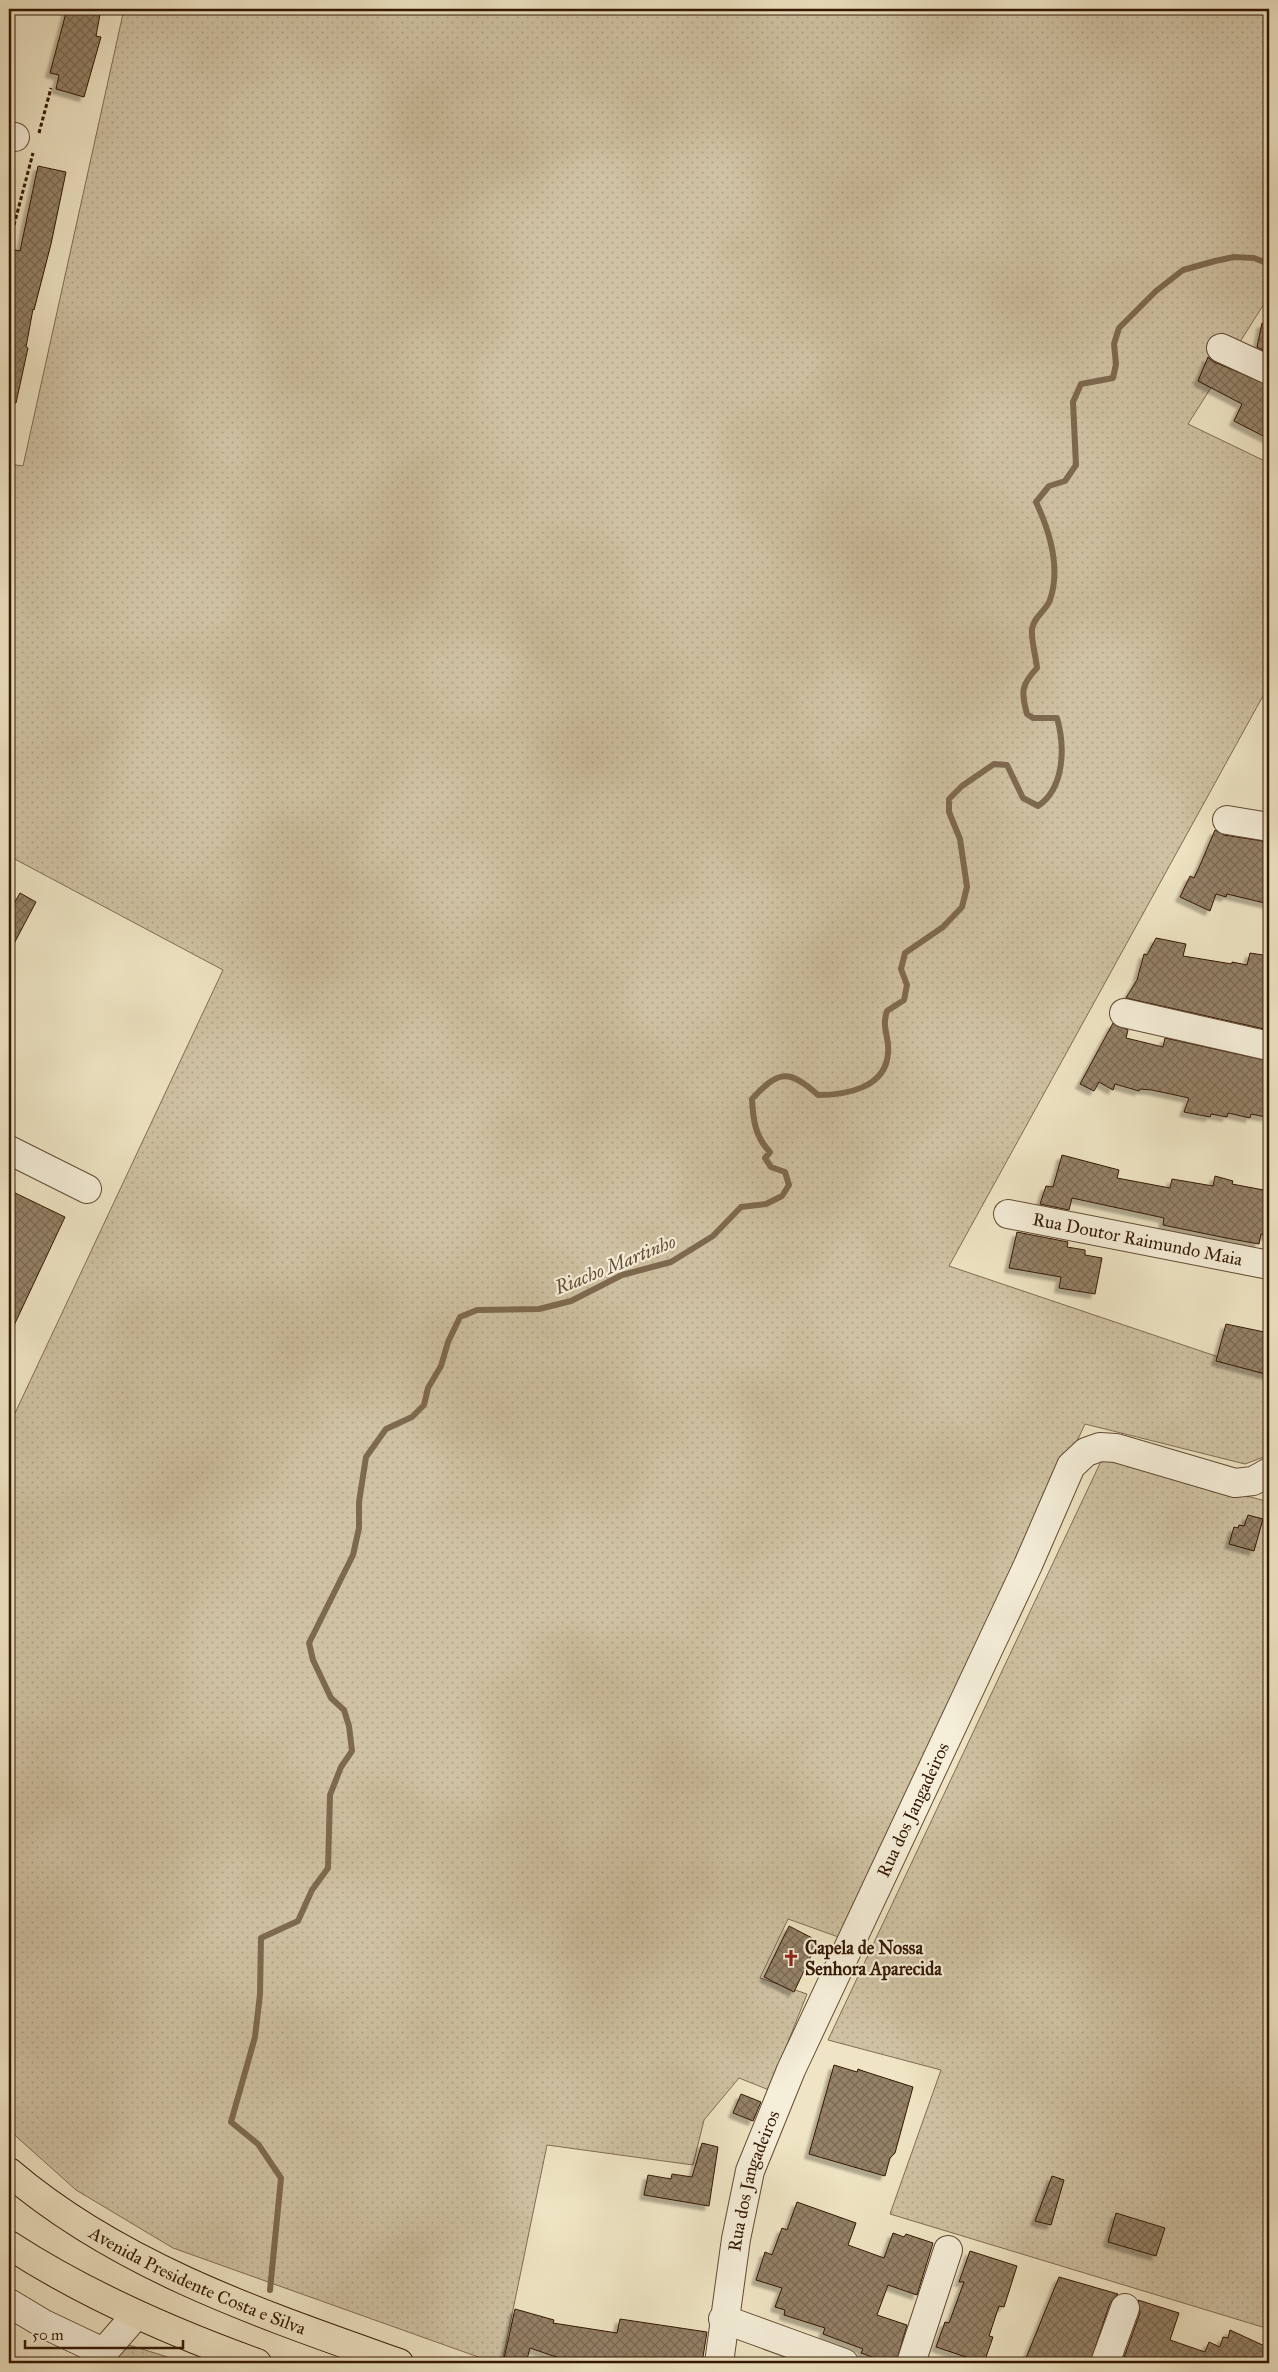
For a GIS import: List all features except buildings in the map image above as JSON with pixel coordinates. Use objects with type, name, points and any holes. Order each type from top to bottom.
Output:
[{"type":"main road","name":"Avenida Presidente Costa e Silva","points":[[9,2172],[34,2194],[75,2223],[182,2278],[268,2315],[399,2363]]},
{"type":"main road","points":[[9,2244],[38,2264],[136,2315],[257,2363]]},
{"type":"street","points":[[1221,348],[1269,370]]},
{"type":"street","points":[[1227,820],[1269,827]]},
{"type":"street","points":[[1124,1012],[1269,1046]]},
{"type":"street","points":[[9,1150],[87,1189]]},
{"type":"street","name":"Rua Doutor Raimundo Maia","points":[[1008,1214],[1269,1265]]},
{"type":"street","name":"Rua dos Jangadeiros","points":[[719,2363],[723,2319],[750,2171],[788,2078],[1028,1565],[1072,1466],[1086,1452],[1100,1447],[1116,1448],[1235,1483],[1253,1481],[1269,1472]]},
{"type":"street","points":[[911,2363],[948,2250]]},
{"type":"street","points":[[9,2303],[98,2358],[136,2315]]},
{"type":"street","points":[[1105,2363],[1125,2308]]},
{"type":"street","points":[[723,2319],[844,2363]]},
{"type":"path","points":[[9,244],[23,142],[51,88]]},
{"type":"shaded area","points":[[124,9],[1269,9],[1269,296],[1188,424],[1269,463],[1269,685],[949,1266],[1269,1374],[1269,1455],[1245,1464],[1085,1424],[844,1939],[788,1919],[760,1978],[807,1994],[769,2090],[739,2078],[704,2120],[693,2165],[547,2145],[502,2363],[495,2363],[173,2248],[76,2190],[9,2130],[9,1426],[223,970],[9,856],[9,464],[23,466]]},
{"type":"shaded area","points":[[1103,1457],[1269,1502],[1269,2329],[890,2214],[941,2070],[828,2040]]},
{"type":"shaded area","points":[[129,2345],[187,2363],[78,2363]]},
{"type":"waterway","name":"Riacho Martinho","points":[[270,2290],[281,2178],[258,2144],[231,2122],[255,2037],[260,1994],[261,1938],[298,1921],[312,1890],[328,1868],[330,1795],[341,1767],[352,1751],[349,1726],[344,1710],[331,1698],[313,1660],[309,1643],[353,1555],[359,1528],[359,1502],[366,1457],[386,1429],[412,1417],[424,1405],[428,1388],[441,1366],[448,1342],[460,1317],[477,1310],[539,1309],[571,1301],[622,1275],[671,1262],[713,1236],[741,1207],[766,1204],[782,1196],[789,1185],[785,1172],[771,1167],[765,1158],[770,1152],[758,1134],[753,1114],[752,1099],[769,1083],[776,1078],[791,1077],[799,1080],[818,1095],[829,1095],[863,1087],[880,1074],[886,1065],[888,1053],[885,1017],[887,1011],[904,1000],[907,985],[901,969],[905,953],[943,927],[962,907],[967,887],[960,839],[949,812],[949,799],[962,786],[994,764],[1007,765],[1023,798],[1038,806],[1047,798],[1058,778],[1062,753],[1057,718],[1033,718],[1027,714],[1023,694],[1025,684],[1037,668],[1032,638],[1033,624],[1050,600],[1054,575],[1052,550],[1046,525],[1036,502],[1049,486],[1065,481],[1076,465],[1073,402],[1081,384],[1113,378],[1116,364],[1114,344],[1119,328],[1156,291],[1183,270],[1234,257],[1254,258],[1269,264]]},
{"type":"place","name":"Capela de Nossa Senhora Aparecida","points":[[791,1958]]}]
